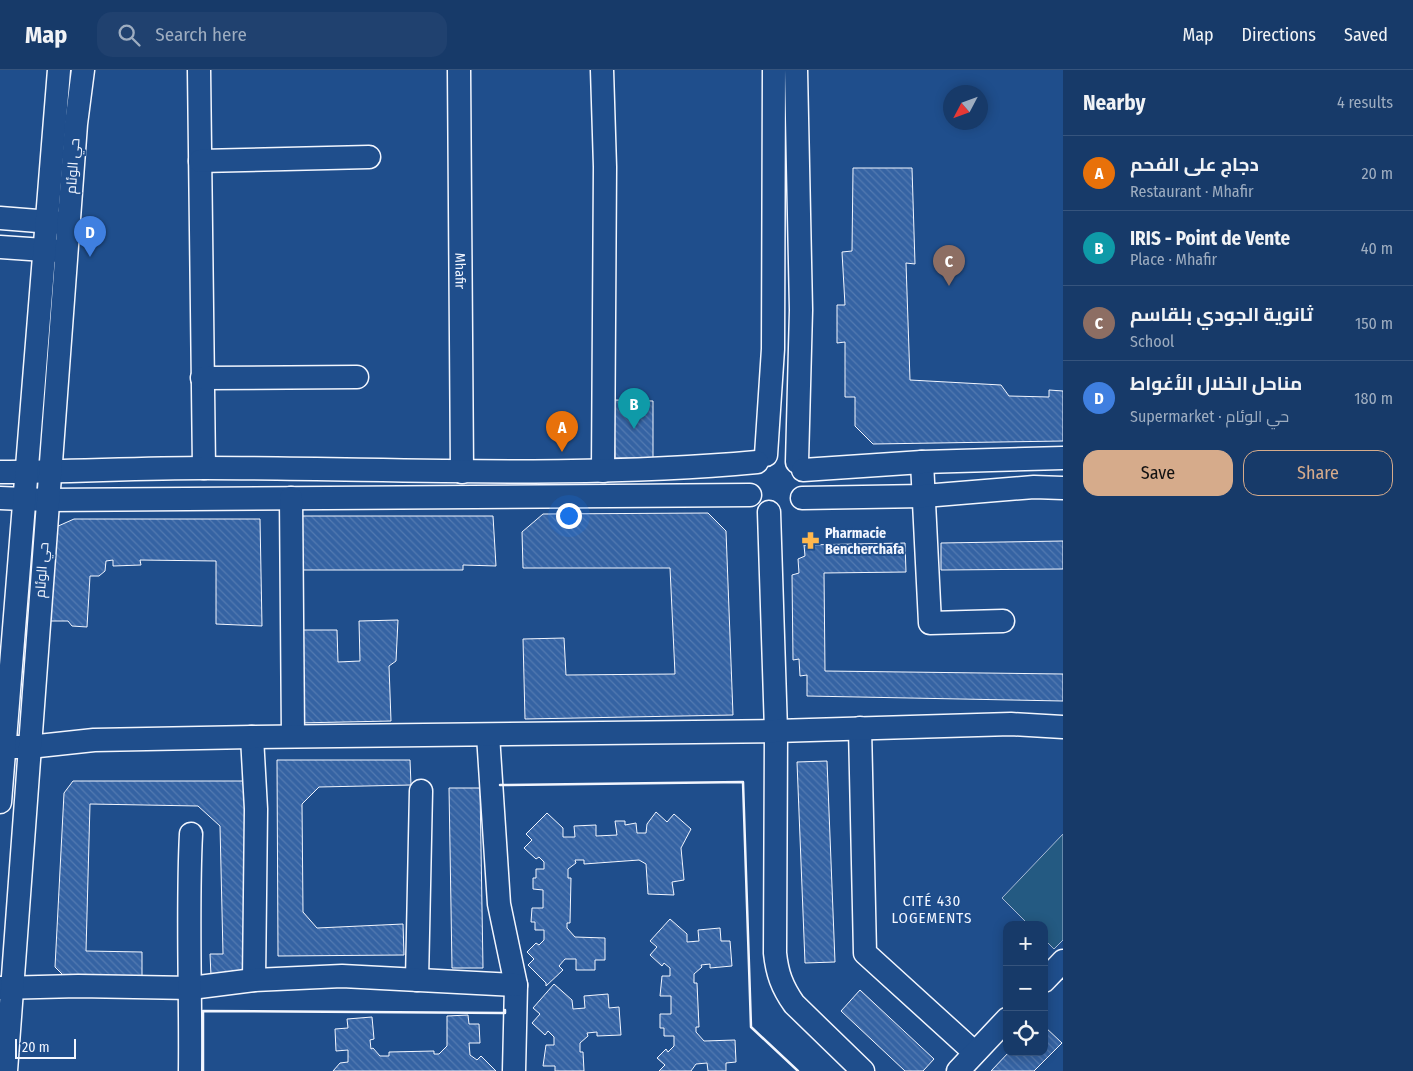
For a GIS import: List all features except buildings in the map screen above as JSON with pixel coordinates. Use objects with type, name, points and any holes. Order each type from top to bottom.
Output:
[{"type":"street","name":"حي الوئام","points":[[6,1071],[6,988],[29,747],[67,252],[58,223],[59,70]]},
{"type":"street","name":"حي الوئام","points":[[0,802],[45,251],[58,223],[76,124],[83,70]]},
{"type":"street","points":[[199,70],[204,468]]},
{"type":"street","name":"Mhafir","points":[[459,70],[462,472]]},
{"type":"street","points":[[602,70],[604,167],[603,471]]},
{"type":"street","points":[[774,70],[773,349],[761,458],[748,477],[750,495],[760,507],[769,512],[788,510],[802,498],[806,479],[800,466],[801,310],[796,70]]},
{"type":"street","points":[[200,161],[369,157]]},
{"type":"street","points":[[0,218],[58,223]]},
{"type":"street","points":[[0,248],[67,252]]},
{"type":"street","points":[[202,378],[358,377]]},
{"type":"street","points":[[0,472],[204,468],[462,472],[603,471],[684,469],[782,454],[800,466],[1063,458]]},
{"type":"street","points":[[922,462],[930,623],[1003,621]]},
{"type":"street","points":[[802,498],[924,496],[1034,487],[1063,488]]},
{"type":"street","points":[[0,498],[47,500],[750,495]]},
{"type":"street","points":[[291,498],[293,736]]},
{"type":"street","points":[[769,512],[776,731],[775,953],[777,974],[785,992],[794,1004],[863,1071]]},
{"type":"street","points":[[5,747],[29,747],[94,740],[293,736],[776,731],[1011,724],[1063,727]]},
{"type":"street","points":[[860,728],[866,953],[974,1052]]},
{"type":"street","points":[[488,735],[500,904],[516,985],[514,1071]]},
{"type":"street","points":[[252,737],[256,808],[254,980]]},
{"type":"street","points":[[417,980],[421,791]]},
{"type":"street","points":[[190,1071],[191,988],[187,902],[191,834]]},
{"type":"street","points":[[1048,977],[1063,961]]},
{"type":"street","points":[[6,988],[78,986],[191,988],[254,980],[342,976],[516,985]]},
{"type":"street","points":[[958,1071],[1003,1023]]},
{"type":"shaded area","points":[[1063,834],[1063,940],[1054,949],[1048,943],[1048,921],[1025,921],[1002,898]]},
{"type":"wall","points":[[500,785],[743,782],[751,1027],[798,1071]]},
{"type":"wall","points":[[203,1071],[203,1011],[505,1013],[505,1010]]},
{"type":"place","name":"مناحل الخلال الأغواط","points":[[90,257]]},
{"type":"place","name":"ثانوية الجودي بلقاسم","points":[[949,286]]},
{"type":"place","name":"IRIS - Point de Vente","points":[[634,429]]},
{"type":"place","name":"دجاج على الفحم","points":[[562,452]]},
{"type":"place","name":"Pharmacie Bencherchafa","points":[[811,541]]},
{"type":"district","name":"CITÉ 430 LOGEMENTS","points":[[932,910]]}]
